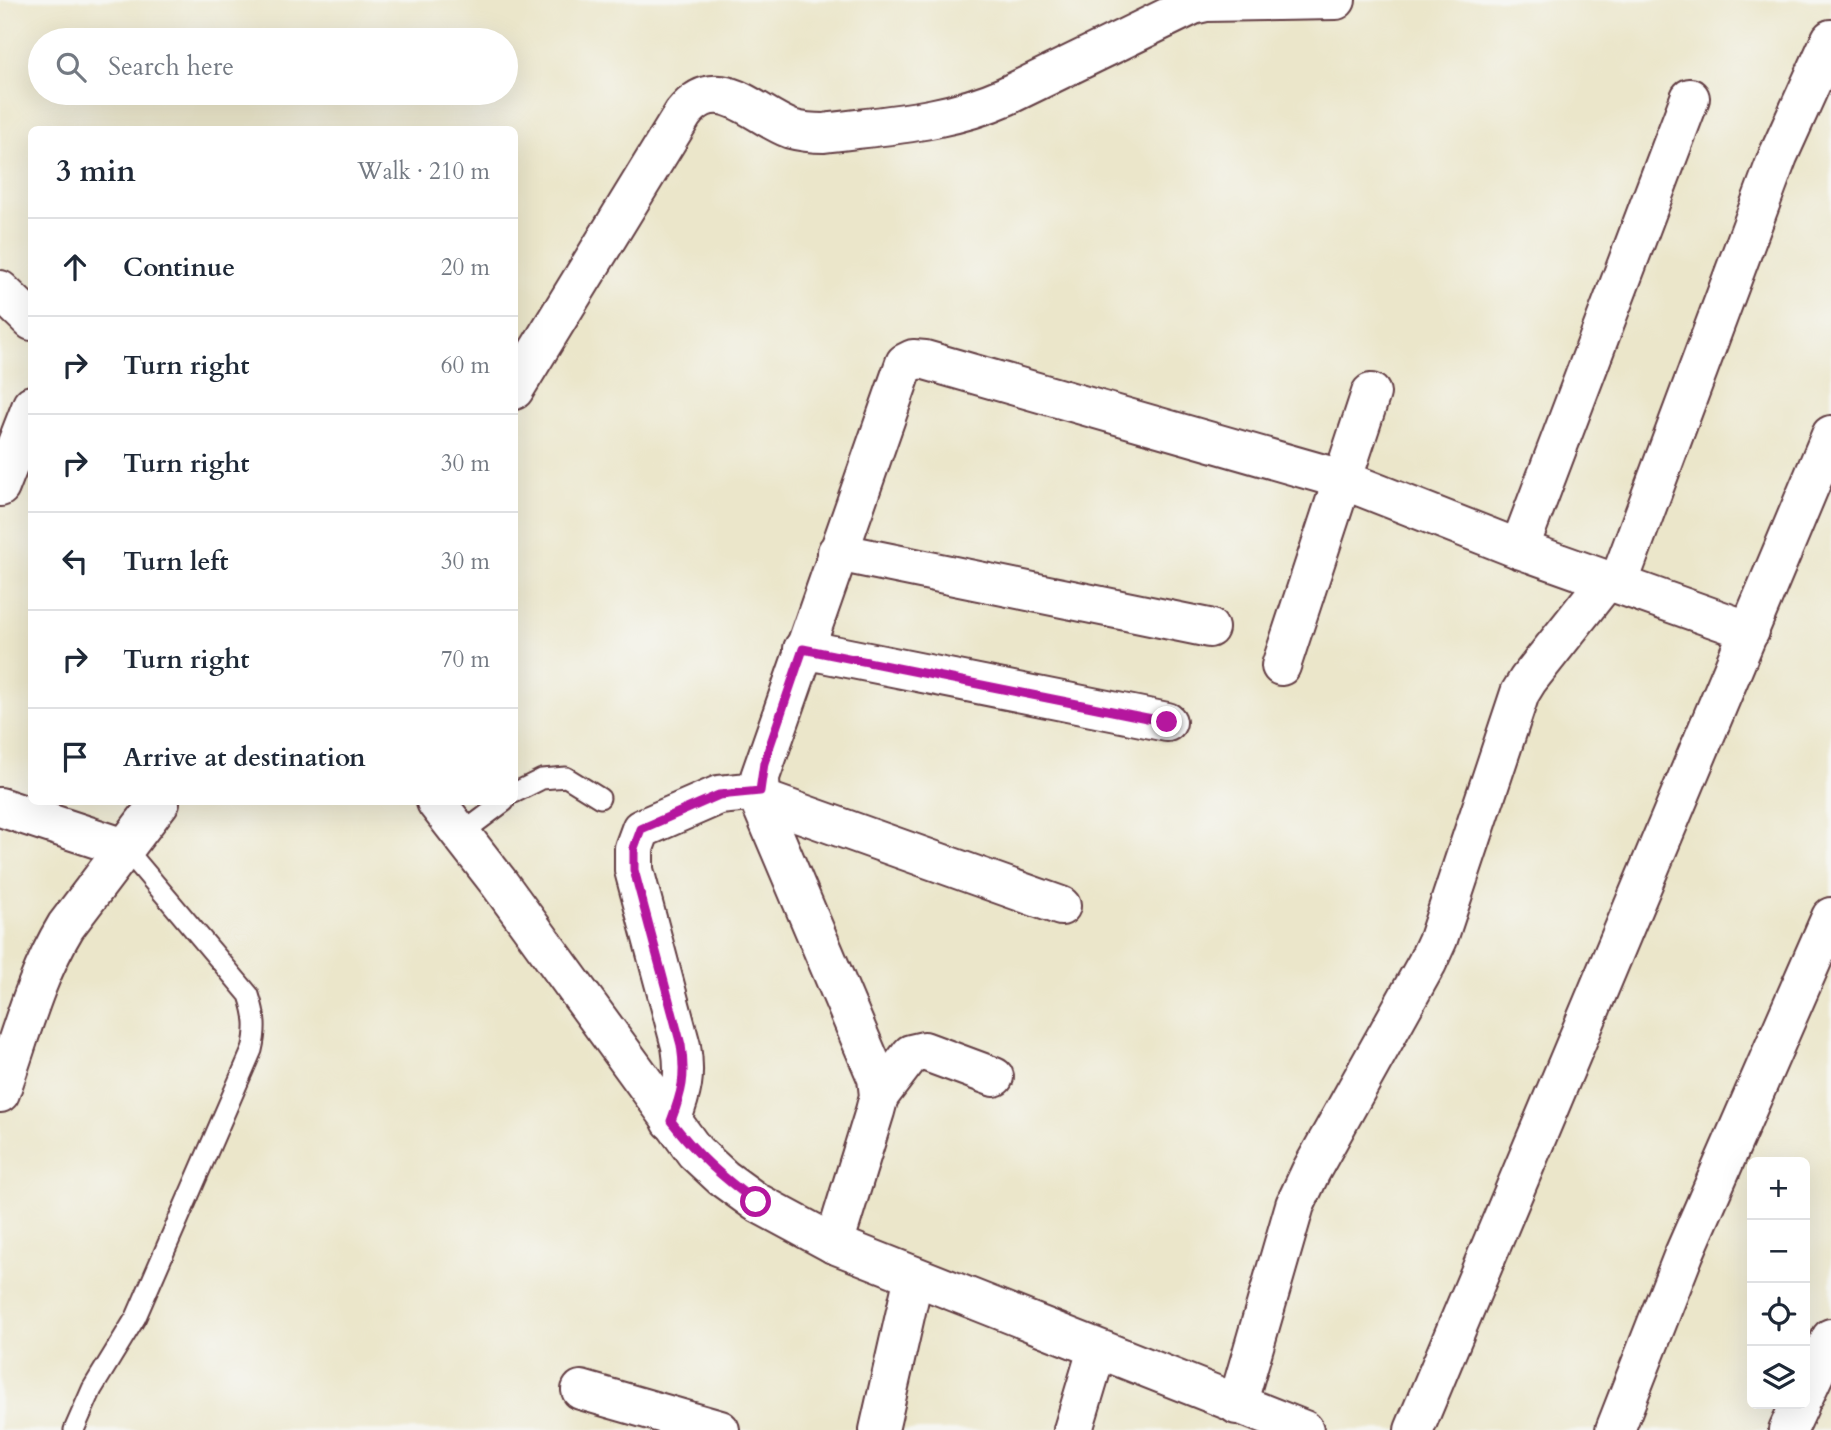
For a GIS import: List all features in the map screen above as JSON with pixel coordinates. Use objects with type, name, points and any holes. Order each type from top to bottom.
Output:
[{"type":"street","points":[[518,383],[683,114],[692,102],[704,96],[718,94],[732,98],[790,128],[808,132],[824,133],[948,117],[980,108],[1193,5],[1206,2],[1336,0]]},
{"type":"street","points":[[1237,1405],[1295,1205],[1438,939],[1520,693],[1528,680],[1612,582],[1777,156],[1831,39]]},
{"type":"street","points":[[1518,549],[1690,98]]},
{"type":"street","points":[[0,290],[28,317]]},
{"type":"street","points":[[879,1096],[877,1078],[760,795],[764,763],[803,649],[901,372],[905,363],[912,359],[925,360],[1342,479],[1518,549],[1750,631]]},
{"type":"street","points":[[1281,666],[1371,393]]},
{"type":"street","points":[[0,487],[28,415]]},
{"type":"street","points":[[1414,1430],[1831,435]]},
{"type":"street","points":[[837,552],[1209,628]]},
{"type":"street","points":[[803,649],[1167,722]]},
{"type":"street","points":[[671,1121],[683,1089],[685,1068],[634,870],[634,848],[641,829],[719,795],[760,795],[1061,906]]},
{"type":"street","points":[[0,1093],[43,970],[54,947],[66,926],[158,805]]},
{"type":"street","points":[[438,805],[517,907],[695,1152],[723,1178],[756,1202],[834,1244],[1295,1428]]},
{"type":"street","points":[[0,807],[125,848]]},
{"type":"street","points":[[1615,1430],[1684,1254],[1831,917]]},
{"type":"street","points":[[834,1244],[879,1096],[911,1054],[924,1051],[994,1077]]},
{"type":"street","points":[[879,1430],[914,1276]]},
{"type":"street","points":[[1810,1383],[1831,1338]]},
{"type":"street","points":[[1073,1430],[1097,1350]]},
{"type":"street","points":[[581,1390],[720,1430]]},
{"type":"street","points":[[1788,1430],[1798,1409]]},
{"type":"lane","points":[[518,791],[542,779],[566,777],[600,798]]},
{"type":"lane","points":[[461,834],[500,805]]},
{"type":"lane","points":[[74,1430],[92,1389],[136,1317],[252,1050],[257,1031],[249,995],[125,848]]},
{"type":"route","points":[[756,1202],[723,1178],[695,1152],[671,1121],[683,1089],[685,1068],[634,870],[634,848],[641,829],[719,795],[760,791],[764,763],[803,649],[1167,722]]}]
